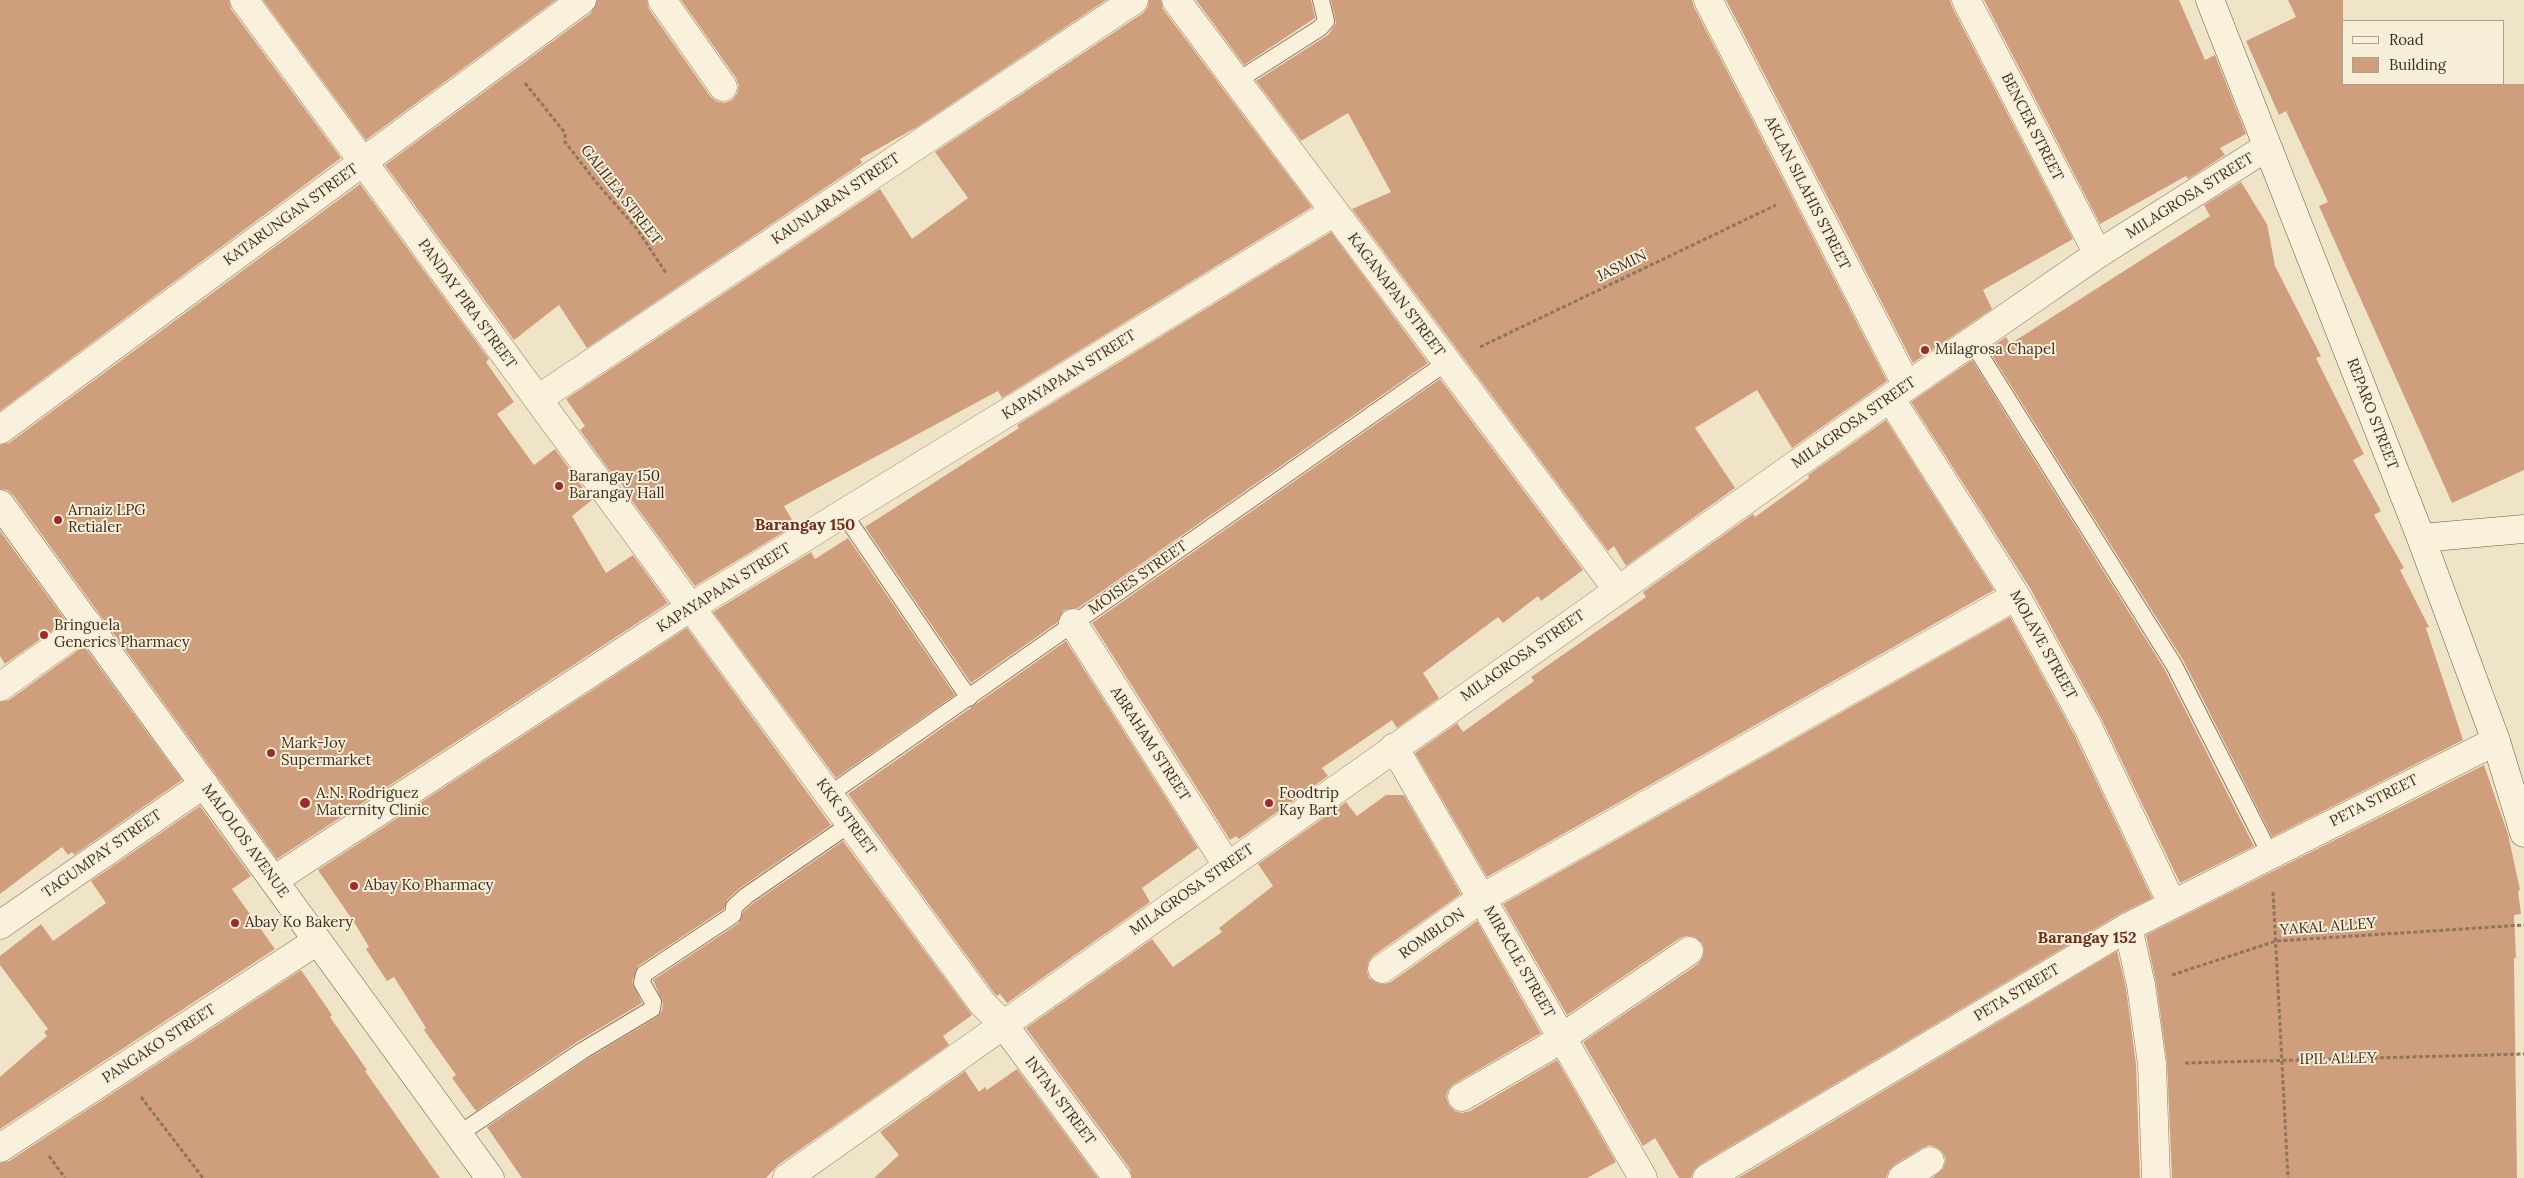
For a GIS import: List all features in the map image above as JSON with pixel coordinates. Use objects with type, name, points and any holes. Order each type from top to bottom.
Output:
[{"type":"street","name":"PANDAY PIRA STREET","points":[[244,0],[691,607]]},
{"type":"street","name":"KATARUNGAN STREET","points":[[0,430],[582,0]]},
{"type":"street","points":[[662,0],[723,87]]},
{"type":"street","name":"KAUNLARAN STREET","points":[[538,399],[1134,0]]},
{"type":"street","name":"KAGANAPAN STREET","points":[[1176,0],[1617,589]]},
{"type":"street","name":"AKLAN SILAHIS STREET","points":[[1708,0],[1806,190],[1898,392]]},
{"type":"street","name":"BENCER STREET","points":[[1966,0],[2098,254]]},
{"type":"street","name":"REPARO STREET","points":[[2210,0],[2421,538],[2496,741],[2524,833]]},
{"type":"street","name":"MILAGROSA STREET","points":[[787,1178],[1394,746],[1898,392],[2098,254],[2267,147]]},
{"type":"street","name":"KAPAYAPAAN STREET","points":[[274,880],[691,607],[1334,212]]},
{"type":"street","name":"MOLAVE STREET","points":[[1898,392],[2016,596],[2088,727],[2172,904]]},
{"type":"street","name":"MALOLOS AVENUE","points":[[0,504],[490,1178]]},
{"type":"street","points":[[2421,538],[2524,529]]},
{"type":"street","name":"ROMBLON","points":[[1382,969],[1482,898],[2016,596]]},
{"type":"street","name":"KKK STREET","points":[[691,607],[982,1003],[1003,1024]]},
{"type":"street","name":"ABRAHAM STREET","points":[[1072,623],[1228,865]]},
{"type":"street","points":[[0,688],[88,624]]},
{"type":"street","name":"PETA STREET","points":[[1707,1178],[2128,927],[2496,741]]},
{"type":"street","name":"MIRACLE STREET","points":[[1394,746],[1643,1178]]},
{"type":"street","name":"TAGUMPAY STREET","points":[[0,925],[204,784]]},
{"type":"street","points":[[2128,927],[2141,985],[2152,1064],[2156,1178]]},
{"type":"street","name":"PANGAKO STREET","points":[[0,1148],[317,940]]},
{"type":"street","points":[[1462,1097],[1544,1049],[1689,951]]},
{"type":"street","name":"INTAN STREET","points":[[1003,1024],[1117,1178]]},
{"type":"street","points":[[1902,1178],[1930,1161]]},
{"type":"lane","points":[[1237,81],[1320,28],[1326,21],[1321,0]]},
{"type":"lane","points":[[1972,342],[2174,665],[2270,854]]},
{"type":"lane","name":"MOISES STREET","points":[[830,794],[1447,362]]},
{"type":"lane","points":[[844,514],[969,698]]},
{"type":"lane","points":[[458,1134],[582,1051],[652,1009],[653,1002],[642,983],[644,974],[733,915],[734,907],[746,896],[850,824]]},
{"type":"path","name":"GALILEA STREET","points":[[505,57],[565,133],[565,142],[596,182],[637,229],[683,301]]},
{"type":"path","name":"JASMIN","points":[[1447,362],[1806,190]]},
{"type":"path","points":[[2270,854],[2283,1060],[2288,1178]]},
{"type":"path","name":"YAKAL ALLEY","points":[[2141,985],[2276,941],[2524,926]]},
{"type":"path","name":"IPIL ALLEY","points":[[2152,1064],[2524,1054]]},
{"type":"path","points":[[120,1069],[203,1178]]},
{"type":"building","points":[[0,0],[229,0],[231,9],[341,158],[0,411]]},
{"type":"building","points":[[263,0],[556,0],[366,140]]},
{"type":"building","points":[[597,0],[647,0],[649,9],[710,96],[716,101],[724,103],[732,100],[737,94],[739,86],[736,78],[681,0],[1106,0],[917,127],[860,159],[862,163],[587,348],[559,305],[514,340],[385,165],[591,13]]},
{"type":"building","points":[[1149,0],[1161,0],[1163,9],[1312,207],[1002,398],[998,391],[784,506],[795,525],[695,586],[632,501],[619,480],[617,481],[580,430],[585,426],[566,399],[880,189],[912,239],[968,198],[935,152],[1143,13],[1148,7]]},
{"type":"building","points":[[1196,0],[1311,0],[1315,18],[1244,65]]},
{"type":"building","points":[[1331,0],[1692,0],[1887,381],[1792,448],[1757,390],[1695,428],[1735,488],[1626,566],[1614,546],[1608,551],[1352,209],[1391,192],[1348,113],[1301,141],[1256,81],[1328,35],[1336,23]]},
{"type":"building","points":[[1726,0],[1950,0],[2073,239],[1983,290],[1992,309],[1913,363]]},
{"type":"building","points":[[1984,0],[2179,0],[2205,60],[2215,55],[2246,134],[2220,148],[2225,155],[2188,179],[2186,176],[2100,224]]},
{"type":"building","points":[[2288,0],[2343,0],[2342,85],[2524,84],[2524,470],[2452,503],[2319,206],[2328,202],[2286,111],[2279,115],[2246,41],[2296,17]]},
{"type":"building","points":[[2241,182],[2267,224],[2275,266],[2321,356],[2316,358],[2364,454],[2353,460],[2381,511],[2374,515],[2404,568],[2400,570],[2429,627],[2426,628],[2463,740],[2272,837],[2183,660],[1988,349],[2006,337],[2010,344],[2210,216],[2204,205]]},
{"type":"building","points":[[360,184],[489,359],[486,362],[514,402],[497,414],[534,465],[555,449],[592,500],[572,516],[606,573],[633,555],[668,603],[277,859],[13,495],[7,490],[0,489],[0,445],[9,443]]},
{"type":"building","points":[[1331,232],[1428,363],[1078,608],[1064,610],[1058,622],[971,683],[865,527],[1019,428],[1017,425]]},
{"type":"building","points":[[1972,360],[2165,670],[2254,846],[2180,883],[2102,720],[2030,588],[1911,402]]},
{"type":"building","points":[[1440,379],[1583,570],[1541,601],[1538,596],[1503,623],[1498,617],[1423,673],[1439,698],[1397,728],[1392,720],[1322,768],[1328,776],[1239,839],[1236,836],[1230,840],[1092,623]]},
{"type":"building","points":[[1886,420],[1994,590],[1487,877],[1415,753],[1457,723],[1463,732],[1534,681],[1531,677],[1646,597],[1643,592],[1753,514],[1755,517],[1809,478],[1808,475]]},
{"type":"building","points":[[0,531],[66,621],[5,664],[0,656]]},
{"type":"building","points":[[848,538],[955,695],[836,778],[713,612],[811,552],[815,559]]},
{"type":"building","points":[[2010,617],[2074,734],[2152,898],[2120,914],[1699,1165],[1694,1170],[1691,1178],[1679,1178],[1655,1138],[1643,1146],[1583,1042],[1698,964],[1703,957],[1704,949],[1702,943],[1695,937],[1687,936],[1680,938],[1567,1015],[1503,904]]},
{"type":"building","points":[[687,628],[831,825],[740,888],[727,900],[724,909],[638,966],[632,982],[642,1003],[577,1042],[476,1111],[452,1078],[456,1075],[424,1030],[426,1028],[394,977],[387,981],[366,949],[369,947],[354,922],[318,870]]},
{"type":"building","points":[[1066,641],[1198,848],[1142,888],[1150,902],[1007,1003],[1000,994],[997,996],[994,993],[848,794]]},
{"type":"building","points":[[84,646],[182,780],[74,855],[72,852],[68,855],[62,847],[0,894],[0,702],[9,700]]},
{"type":"building","points":[[2484,765],[2508,834],[2520,890],[2518,891],[2521,914],[2514,915],[2516,958],[2514,958],[2517,1178],[2172,1178],[2167,1062],[2156,983],[2146,935]]},
{"type":"building","points":[[1386,795],[1404,795],[1461,894],[1373,956],[1368,963],[1367,971],[1369,978],[1376,983],[1384,984],[1391,982],[1477,921],[1541,1033],[1454,1084],[1448,1090],[1446,1097],[1449,1105],[1455,1111],[1462,1113],[1470,1111],[1557,1060],[1616,1162],[1587,1178],[1132,1178],[1130,1169],[1026,1028],[1152,939],[1173,967],[1222,932],[1219,928],[1273,886],[1258,864],[1346,802],[1357,816]]},
{"type":"building","points":[[200,806],[251,876],[232,889],[275,949],[0,1129],[0,1077],[47,1036],[44,1032],[48,1029],[0,965],[0,956],[41,924],[53,941],[106,903],[91,881]]},
{"type":"building","points":[[843,841],[972,1015],[943,1036],[949,1045],[778,1165],[766,1178],[522,1178],[487,1127],[587,1059],[657,1017],[662,1011],[663,1003],[653,980],[739,923],[743,912],[752,904]]},
{"type":"building","points":[[2117,951],[2126,988],[2136,1065],[2140,1178],[1932,1178],[1943,1169],[1946,1160],[1938,1148],[1930,1145],[1894,1165],[1889,1170],[1886,1178],[1738,1178]]},
{"type":"building","points":[[301,970],[332,1015],[330,1017],[367,1070],[365,1071],[440,1178],[0,1178],[0,1163],[9,1161]]},
{"type":"building","points":[[1017,1069],[1098,1178],[874,1178],[899,1155],[880,1132],[965,1071],[979,1092],[985,1087],[987,1090]]},
{"type":"place","name":"Milagrosa Chapel","points":[[1925,350]]},
{"type":"place","name":"Barangay 150 Barangay Hall","points":[[559,486]]},
{"type":"place","name":"Arnaiz LPG Retialer","points":[[58,520]]},
{"type":"place","name":"Bringuela Generics Pharmacy","points":[[44,635]]},
{"type":"place","name":"Mark-Joy Supermarket","points":[[271,753]]},
{"type":"place","name":"A.N. Rodriguez Maternity Clinic","points":[[305,803]]},
{"type":"place","name":"Foodtrip Kay Bart","points":[[1269,803]]},
{"type":"place","name":"Abay Ko Pharmacy","points":[[354,886]]},
{"type":"place","name":"Abay Ko Bakery","points":[[235,923]]},
{"type":"district","name":"Barangay 150","points":[[805,525]]},
{"type":"district","name":"Barangay 152","points":[[2087,938]]}]
